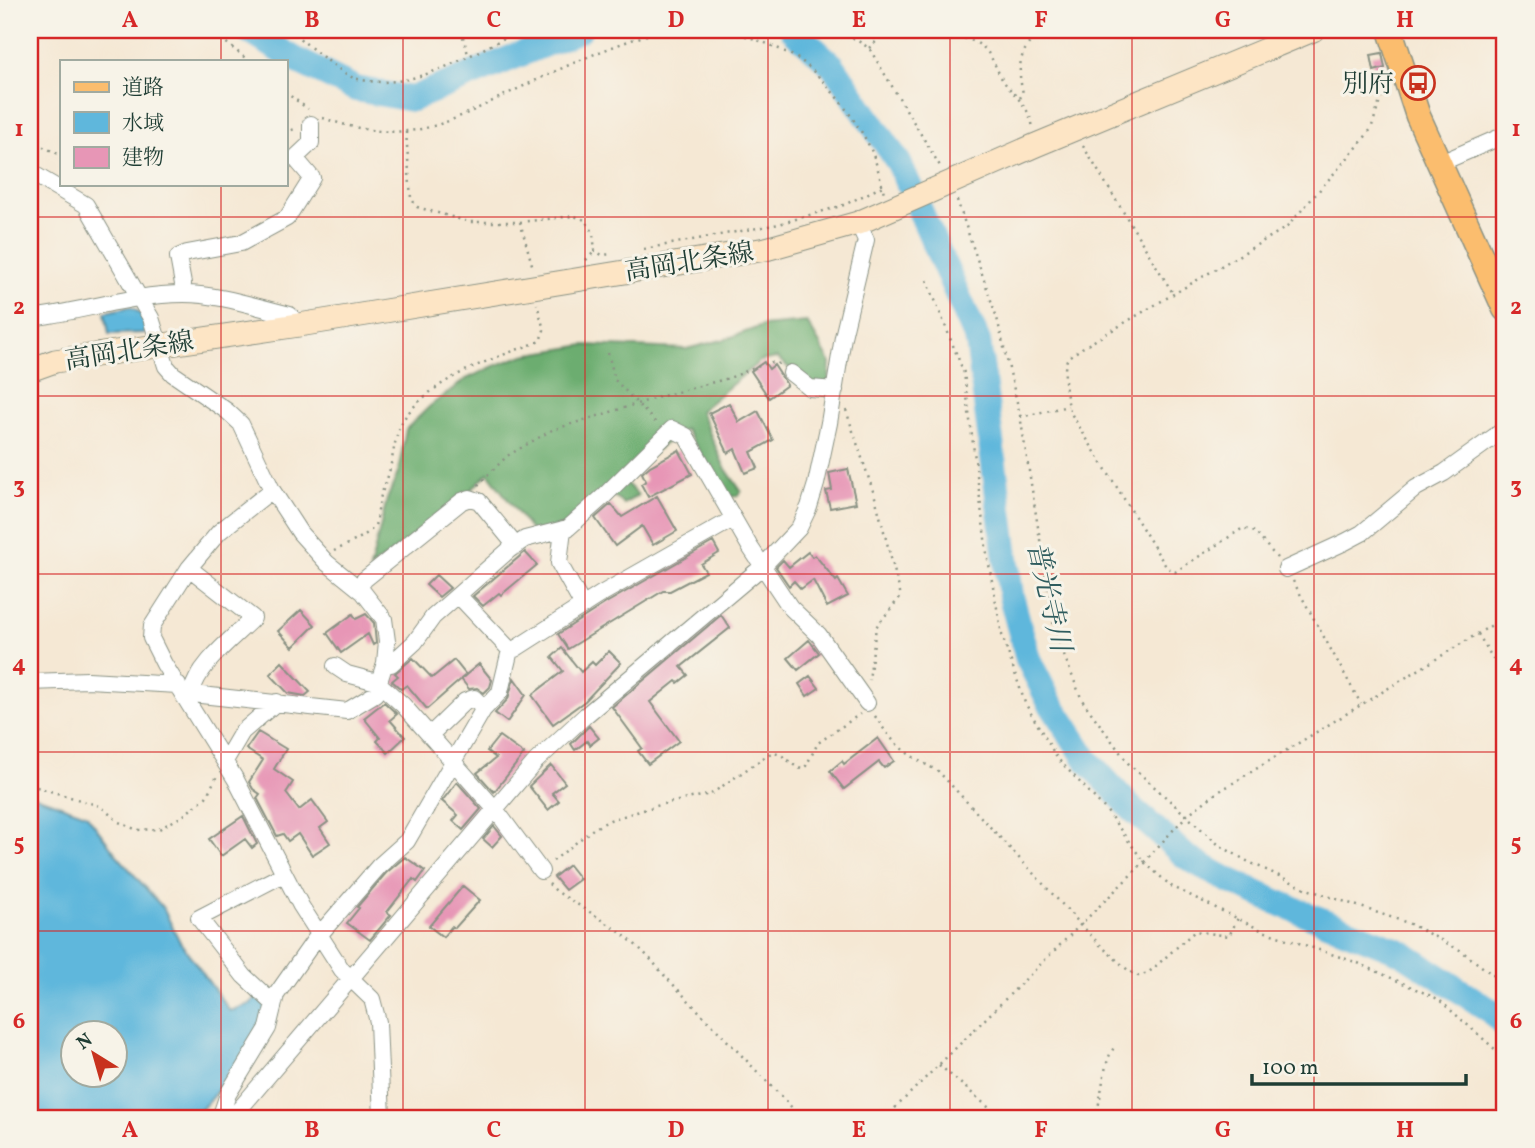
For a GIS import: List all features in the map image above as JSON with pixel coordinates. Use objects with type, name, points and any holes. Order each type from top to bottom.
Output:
[{"type":"main road","name":"高岡北条線","points":[[30,370],[55,361],[299,325],[766,249],[858,223],[1036,145],[1313,30]]},
{"type":"main road","points":[[1390,30],[1404,77],[1438,164],[1505,309]]},
{"type":"street","points":[[182,294],[178,257],[242,243],[287,218],[312,178],[295,158],[312,143],[311,124]]},
{"type":"street","points":[[1438,164],[1505,135]]},
{"type":"street","points":[[30,172],[86,205],[150,318],[166,366],[241,424],[272,490],[300,533],[323,558],[358,588],[384,619],[387,641],[385,663],[375,694],[347,711],[88,680],[30,682]]},
{"type":"street","points":[[232,1118],[536,761],[586,715],[763,566],[799,528],[809,507],[835,390],[843,337],[866,240],[858,223]]},
{"type":"street","points":[[30,318],[139,298],[182,294],[208,296],[290,315],[299,325]]},
{"type":"street","points":[[791,373],[810,388],[835,390]]},
{"type":"street","points":[[385,663],[391,664],[415,642],[433,617],[516,546],[539,534],[568,528],[671,429],[687,436],[733,519],[790,607],[819,635],[868,705]]},
{"type":"street","points":[[1286,569],[1362,533],[1416,488],[1444,473],[1505,429]]},
{"type":"street","points":[[272,490],[219,532],[189,568],[152,626],[151,638],[225,761],[320,936],[351,979],[372,999],[378,1022],[382,1118]]},
{"type":"street","points":[[358,588],[376,570],[467,499],[479,501],[516,546]]},
{"type":"street","points":[[220,1118],[228,1094],[268,1028],[273,1003],[283,984],[379,866],[407,841],[484,708],[500,692],[510,650],[733,519]]},
{"type":"street","points":[[563,529],[559,563],[583,606]]},
{"type":"street","points":[[184,691],[193,685],[207,665],[253,618],[189,568]]},
{"type":"street","points":[[458,595],[510,650]]},
{"type":"street","points":[[335,666],[347,674],[380,685],[403,705],[495,809],[541,871]]},
{"type":"street","points":[[430,735],[464,701],[474,698],[484,708]]},
{"type":"street","points":[[225,761],[242,732],[278,702]]},
{"type":"street","points":[[273,1003],[244,976],[199,918],[284,874]]},
{"type":"path","points":[[210,30],[248,60]]},
{"type":"path","points":[[289,30],[352,77],[387,83],[421,78],[521,30]]},
{"type":"path","points":[[461,30],[468,54]]},
{"type":"path","points":[[287,94],[323,118],[343,125],[406,132],[461,116],[588,57],[640,36],[665,30]]},
{"type":"path","points":[[725,30],[753,37],[797,58],[826,84],[854,120],[872,151],[893,208]]},
{"type":"path","points":[[841,30],[869,48],[946,186],[998,318],[1020,417],[1055,633],[1082,700],[1128,763],[1219,845],[1307,889],[1408,923],[1460,950],[1505,984]]},
{"type":"path","points":[[869,48],[889,30]]},
{"type":"path","points":[[923,30],[969,40],[983,47],[996,64],[1004,81],[1020,98],[1032,120],[1036,145]]},
{"type":"path","points":[[1020,98],[1023,93],[1019,75],[1021,56],[1042,30]]},
{"type":"path","points":[[1361,704],[1286,569],[1255,532],[1243,528],[1174,572],[1167,568],[1068,406],[1065,368],[1068,358],[1287,227],[1359,145],[1371,129],[1382,95],[1404,77]]},
{"type":"path","points":[[1073,130],[1174,295]]},
{"type":"path","points":[[406,132],[411,198],[417,207],[469,222],[520,222],[574,216],[585,220],[593,232],[595,251],[602,255],[620,253]]},
{"type":"path","points":[[30,141],[60,155]]},
{"type":"path","points":[[633,251],[779,224],[844,205],[883,186]]},
{"type":"path","points":[[323,558],[372,529],[377,520],[396,436],[407,413],[436,388],[469,368],[540,341],[544,330],[520,222]]},
{"type":"path","points":[[928,280],[964,373],[1002,635],[1025,704],[1057,758],[1106,810],[1144,862],[1171,886],[1263,930],[1358,963],[1438,999],[1505,1058]]},
{"type":"path","points":[[608,353],[614,380],[666,433]]},
{"type":"path","points":[[467,499],[508,456],[552,430],[729,378],[770,362],[777,362],[791,373]]},
{"type":"path","points":[[835,390],[841,395],[876,497],[901,596],[876,627],[868,705],[889,738],[908,755],[938,771],[1099,944],[1138,976],[1148,973],[1195,931],[1229,936],[1238,918]]},
{"type":"path","points":[[1020,417],[1068,406]]},
{"type":"path","points":[[885,1118],[1151,855],[1185,817],[1216,794],[1505,617]]},
{"type":"path","points":[[1478,634],[1505,678]]},
{"type":"path","points":[[802,1118],[662,973],[649,956],[627,936],[555,891],[541,871],[610,820],[663,804],[712,794],[769,754],[781,754],[798,769],[802,769],[818,743],[868,705]]},
{"type":"path","points":[[30,785],[100,806],[119,822],[137,831],[159,828],[184,815],[206,797],[225,761]]},
{"type":"path","points":[[1095,1118],[1103,1093],[1108,1055],[1114,1048]]},
{"type":"path","points":[[939,1065],[1001,1118]]},
{"type":"green space","points":[[807,322],[830,362],[829,384],[811,386],[777,358],[760,361],[700,411],[724,466],[741,491],[737,496],[727,497],[685,429],[620,477],[638,495],[624,504],[606,490],[565,526],[532,532],[488,473],[466,495],[370,569],[387,499],[398,473],[406,429],[430,406],[466,379],[524,355],[585,345],[686,349],[762,326]]},
{"type":"water","points":[[129,307],[142,317],[145,333],[109,334],[105,312]]},
{"type":"water","points":[[30,794],[86,814],[163,908],[180,942],[230,1011],[250,1004],[257,997],[266,1006],[261,1032],[240,1065],[194,1118],[30,1118]]},
{"type":"building","points":[[1382,53],[1385,68],[1374,71],[1371,55]]},
{"type":"building","points":[[764,362],[769,369],[774,365],[787,385],[769,398],[751,371]]},
{"type":"building","points":[[729,403],[739,422],[758,411],[773,440],[751,452],[758,468],[745,473],[735,449],[728,453],[709,413]]},
{"type":"building","points":[[679,450],[692,474],[648,497],[641,484],[646,481],[642,473]]},
{"type":"building","points":[[848,469],[856,503],[830,508],[826,491],[832,490],[829,473]]},
{"type":"building","points":[[657,496],[677,531],[653,545],[642,526],[615,546],[595,518],[611,504],[622,517]]},
{"type":"building","points":[[713,542],[719,553],[701,564],[706,572],[670,591],[663,591],[568,649],[558,634],[606,603]]},
{"type":"building","points":[[525,552],[537,565],[501,595],[499,593],[483,606],[473,596]]},
{"type":"building","points":[[808,552],[812,557],[815,555],[836,581],[838,579],[848,596],[827,607],[813,580],[801,589],[794,581],[789,586],[776,567],[783,560],[789,567]]},
{"type":"building","points":[[436,575],[450,588],[439,597],[426,585]]},
{"type":"building","points":[[301,610],[315,625],[293,647],[278,631]]},
{"type":"building","points":[[353,614],[356,619],[366,614],[374,623],[376,643],[373,645],[368,634],[341,653],[327,633]]},
{"type":"building","points":[[721,615],[730,628],[681,667],[688,675],[650,702],[679,741],[648,764],[638,751],[642,748],[612,707]]},
{"type":"building","points":[[809,640],[819,653],[798,670],[788,658]]},
{"type":"building","points":[[562,648],[581,672],[592,662],[595,665],[609,651],[621,663],[585,701],[553,724],[532,695],[563,671],[552,657]]},
{"type":"building","points":[[413,658],[432,678],[454,660],[466,675],[427,709],[407,685],[401,689],[392,681],[398,676],[395,673]]},
{"type":"building","points":[[282,662],[310,692],[305,696],[288,693],[270,674]]},
{"type":"building","points":[[479,664],[492,680],[484,693],[477,688],[469,689],[461,679]]},
{"type":"building","points":[[810,676],[819,688],[807,696],[799,684]]},
{"type":"building","points":[[514,678],[526,695],[507,722],[495,713],[508,699]]},
{"type":"building","points":[[384,702],[397,714],[390,720],[405,737],[388,753],[377,741],[380,738],[364,718]]},
{"type":"building","points":[[589,726],[599,738],[590,745],[587,741],[575,750],[571,744]]},
{"type":"building","points":[[258,732],[286,749],[274,769],[293,782],[286,793],[299,810],[312,800],[328,822],[320,828],[330,843],[312,855],[298,834],[288,841],[283,834],[277,836],[257,798],[260,794],[249,782],[263,760],[246,749]]},
{"type":"building","points":[[499,736],[524,754],[494,792],[477,773],[496,758],[487,751]]},
{"type":"building","points":[[878,738],[894,761],[884,768],[879,762],[844,789],[830,771],[842,761],[844,764]]},
{"type":"building","points":[[551,765],[565,783],[552,793],[559,801],[548,810],[529,786]]},
{"type":"building","points":[[457,782],[481,809],[463,830],[453,821],[458,815],[442,801]]},
{"type":"building","points":[[243,816],[257,844],[252,848],[245,839],[221,856],[209,839]]},
{"type":"building","points":[[494,826],[502,836],[492,847],[483,839]]},
{"type":"building","points":[[405,857],[425,871],[417,882],[413,879],[387,912],[391,915],[370,940],[347,923],[386,873]]},
{"type":"building","points":[[569,865],[580,879],[565,890],[554,877]]},
{"type":"building","points":[[463,886],[480,900],[455,928],[452,926],[443,937],[429,926]]},
{"type":"waterway","name":"普光寺川","points":[[247,30],[298,61],[356,89],[412,99],[579,30]]},
{"type":"waterway","name":"普光寺川","points":[[793,30],[833,66],[899,163],[978,341],[1011,596],[1028,659],[1049,701],[1087,760],[1130,807],[1185,856],[1274,901],[1401,952],[1491,1011],[1505,1025]]},
{"type":"place","name":"別府","points":[[1418,83]]}]
